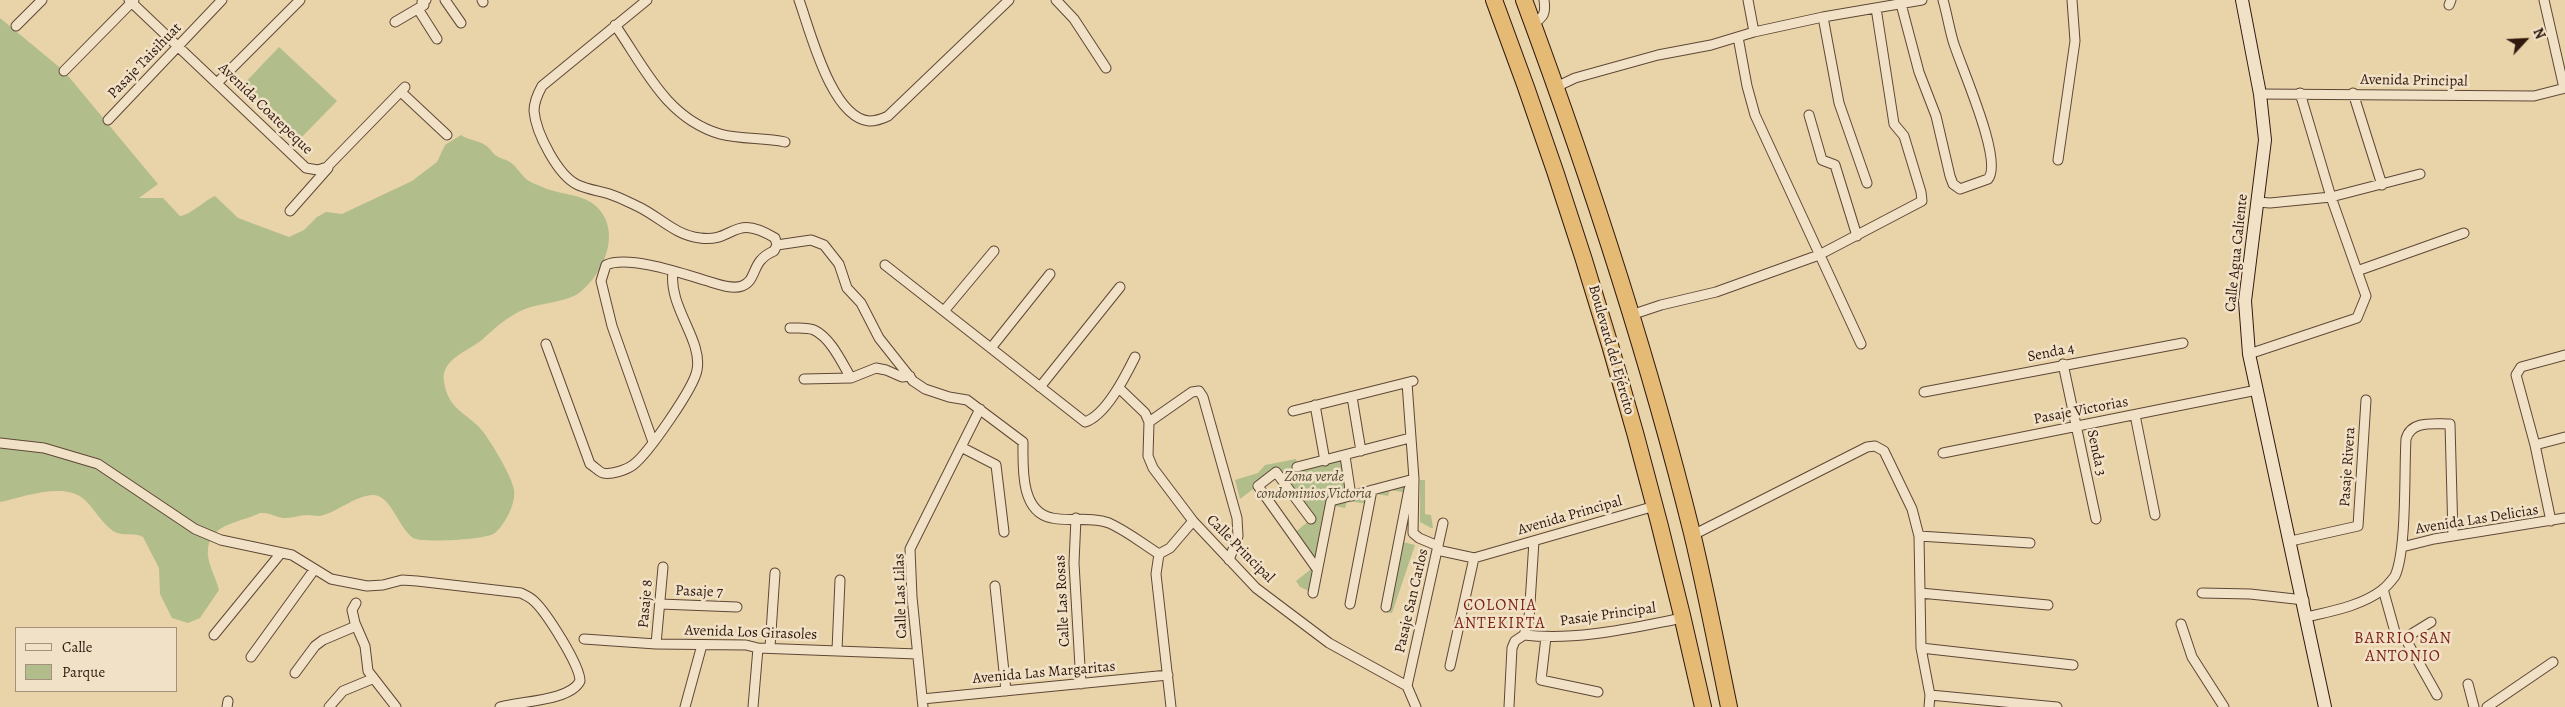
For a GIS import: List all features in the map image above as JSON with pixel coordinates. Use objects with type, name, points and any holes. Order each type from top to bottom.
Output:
[{"type":"highway","name":"Boulevard del Ejército","points":[[1494,0],[1541,127],[1589,275],[1655,506],[1703,707]]},
{"type":"highway","name":"Boulevard del Ejército","points":[[1524,0],[1591,185],[1631,315],[1693,535],[1729,707]]},
{"type":"main road","name":"Calle Agua Caliente","points":[[2242,0],[2260,94],[2265,140],[2245,302],[2249,354],[2291,541],[2325,707]]},
{"type":"street","points":[[16,26],[42,0]]},
{"type":"street","name":"Pasaje Taisihuat","points":[[108,120],[222,0]]},
{"type":"street","points":[[217,83],[300,0]]},
{"type":"street","points":[[395,22],[424,6],[422,2],[426,0]]},
{"type":"street","points":[[445,0],[461,23]]},
{"type":"street","points":[[646,0],[542,86],[535,99],[534,112],[539,130],[559,169],[577,184],[613,195],[640,208],[657,217],[678,233],[713,239],[740,227],[752,227],[775,238],[777,245],[774,251],[763,256],[748,282],[740,286],[723,286],[673,271],[614,262],[606,265],[601,281],[612,326],[653,442]]},
{"type":"street","points":[[799,0],[826,78],[844,104],[867,121],[888,116],[1009,0]]},
{"type":"street","points":[[1056,0],[1074,19],[1106,68]]},
{"type":"street","points":[[1533,24],[1543,17],[1546,10],[1544,0]]},
{"type":"street","points":[[1748,0],[1754,32]]},
{"type":"street","points":[[1864,0],[1865,10]]},
{"type":"street","points":[[1901,4],[1919,72],[1936,116],[1950,176],[1953,184],[1960,189],[1988,178],[1993,169],[1982,122],[1953,41],[1943,0]]},
{"type":"street","points":[[2058,160],[2075,41],[2072,0]]},
{"type":"street","points":[[2544,0],[2565,88]]},
{"type":"street","points":[[64,71],[132,1]]},
{"type":"street","name":"Avenida Coatepeque","points":[[132,1],[306,168],[318,170],[327,167],[403,90],[447,135]]},
{"type":"street","points":[[1556,87],[1575,78],[1658,55],[1711,45],[1754,32],[1823,17],[1917,1]]},
{"type":"street","points":[[1631,315],[1716,292],[1819,255],[1920,203],[1923,198],[1904,136],[1894,124],[1876,8]]},
{"type":"street","points":[[418,10],[437,39]]},
{"type":"street","points":[[1823,17],[1839,103],[1867,183]]},
{"type":"street","points":[[615,25],[658,91],[680,114],[718,134],[785,142]]},
{"type":"street","points":[[1738,37],[1747,86],[1755,115],[1861,344]]},
{"type":"street","name":"Avenida Principal","points":[[2260,94],[2353,93],[2534,96],[2565,88]]},
{"type":"street","points":[[2353,93],[2382,185]]},
{"type":"street","points":[[2249,354],[2357,318],[2366,296],[2331,198],[2300,94]]},
{"type":"street","points":[[1809,114],[1818,152],[1822,160],[1835,165],[1857,236]]},
{"type":"street","points":[[290,211],[338,156]]},
{"type":"street","points":[[2258,202],[2270,203],[2331,198],[2420,174]]},
{"type":"street","points":[[2357,271],[2464,234]]},
{"type":"street","points":[[777,245],[811,240],[824,245],[839,264],[846,288],[861,303],[878,338],[910,376],[924,389],[966,400],[1023,442],[1022,472],[1030,502],[1038,513],[1052,518],[1076,518],[1109,523],[1159,554]]},
{"type":"street","points":[[944,311],[994,251]]},
{"type":"street","points":[[886,264],[1085,422],[1093,419],[1119,388],[1135,357]]},
{"type":"street","points":[[546,344],[590,464],[603,473],[619,471],[632,466],[653,442],[692,385],[698,370],[697,358],[689,332],[678,309],[671,284],[673,271]]},
{"type":"street","points":[[992,348],[1050,274]]},
{"type":"street","points":[[1040,387],[1120,287]]},
{"type":"street","points":[[790,328],[813,329],[831,346],[851,378]]},
{"type":"street","name":"Senda 4","points":[[1924,392],[2063,364],[2183,343]]},
{"type":"street","points":[[2551,521],[2535,445],[2516,375],[2521,367],[2565,355]]},
{"type":"street","name":"Senda 3","points":[[2063,364],[2096,519]]},
{"type":"street","points":[[804,379],[851,378],[876,368],[902,377],[910,376]]},
{"type":"street","points":[[1293,410],[1410,382],[1413,533],[1438,548],[1474,558],[1450,666]]},
{"type":"street","points":[[1119,388],[1145,413],[1149,422],[1192,392],[1199,391],[1237,518],[1238,536],[1229,560]]},
{"type":"street","name":"Pasaje Victorias","points":[[1943,453],[2257,390]]},
{"type":"street","points":[[1352,396],[1361,451]]},
{"type":"street","name":"Pasaje Rivera","points":[[2291,541],[2358,526],[2366,400]]},
{"type":"street","points":[[1315,405],[1325,461]]},
{"type":"street","name":"Calle Las Lilas","points":[[922,703],[912,597],[910,549],[980,409]]},
{"type":"street","points":[[2135,414],[2155,515]]},
{"type":"street","name":"Calle Principal","points":[[1149,422],[1148,456],[1153,468],[1193,521],[1256,588],[1329,643],[1407,686]]},
{"type":"street","points":[[2402,547],[2407,435],[2417,426],[2450,424],[2453,536]]},
{"type":"street","points":[[2535,445],[2565,437]]},
{"type":"street","points":[[1297,467],[1410,438]]},
{"type":"street","points":[[0,443],[44,448],[98,464],[195,529],[221,540],[292,555],[331,580],[367,586],[382,585],[402,580],[521,592],[533,599],[576,665],[580,680],[577,686],[562,695],[500,707]]},
{"type":"street","points":[[1693,535],[1867,446],[1875,446],[1884,451],[1899,478],[1912,509],[1920,536],[1921,648],[1930,695],[1929,707]]},
{"type":"street","points":[[961,447],[996,465],[1004,532]]},
{"type":"street","points":[[1345,456],[1351,496]]},
{"type":"street","points":[[1311,520],[1276,472],[1258,486],[1317,569]]},
{"type":"street","points":[[1312,593],[1331,501],[1412,479]]},
{"type":"street","points":[[1386,607],[1412,479]]},
{"type":"street","points":[[1350,604],[1372,490]]},
{"type":"street","name":"Avenida Principal","points":[[1474,558],[1655,506]]},
{"type":"street","name":"Calle Las Rosas","points":[[1076,518],[1074,563],[1081,684]]},
{"type":"street","name":"Avenida Las Delicias","points":[[2383,590],[2395,576],[2402,547],[2453,536],[2565,518]]},
{"type":"street","points":[[1159,554],[1170,548],[1193,521]]},
{"type":"street","name":"Pasaje San Carlos","points":[[1407,686],[1443,523]]},
{"type":"street","points":[[1920,536],[2030,543]]},
{"type":"street","points":[[1509,707],[1512,648],[1516,641],[1524,635],[1529,619],[1534,541]]},
{"type":"street","points":[[214,635],[280,553]]},
{"type":"street","points":[[1159,554],[1156,574],[1171,707]]},
{"type":"street","name":"Pasaje 8","points":[[656,644],[663,567]]},
{"type":"street","points":[[251,657],[314,570]]},
{"type":"street","points":[[770,648],[775,573]]},
{"type":"street","points":[[837,650],[840,580]]},
{"type":"street","points":[[995,586],[1006,691]]},
{"type":"street","points":[[2307,617],[2343,608],[2383,590],[2398,638],[2404,638],[2431,622]]},
{"type":"street","points":[[1920,593],[2048,604]]},
{"type":"street","points":[[2202,593],[2303,598]]},
{"type":"street","points":[[356,603],[352,610],[356,626],[365,646],[368,671],[372,679],[396,707]]},
{"type":"street","name":"Pasaje 7","points":[[660,604],[737,607]]},
{"type":"street","name":"Pasaje Principal","points":[[1524,635],[1546,637],[1576,636],[1683,618]]},
{"type":"street","points":[[2181,624],[2192,657],[2224,707]]},
{"type":"street","points":[[295,673],[315,646],[322,640],[356,626]]},
{"type":"street","points":[[1546,637],[1541,680],[1598,692]]},
{"type":"street","points":[[2404,638],[2437,694]]},
{"type":"street","name":"Avenida Los Girasoles","points":[[584,639],[656,644],[746,644],[758,648],[918,654]]},
{"type":"street","points":[[685,707],[702,645]]},
{"type":"street","points":[[754,707],[758,648]]},
{"type":"street","points":[[1921,648],[2073,665]]},
{"type":"street","points":[[2487,707],[2553,662]]},
{"type":"street","name":"Avenida Las Margaritas","points":[[922,703],[1006,691],[1168,675]]},
{"type":"street","points":[[329,707],[343,691],[372,679]]},
{"type":"street","points":[[2468,684],[2474,707]]},
{"type":"street","points":[[1407,686],[1416,707]]},
{"type":"street","points":[[1930,695],[2057,707]]},
{"type":"green space","points":[[0,18],[64,71],[158,184],[139,198],[163,198],[180,216],[215,196],[238,218],[289,237],[304,230],[317,217],[326,212],[342,214],[412,181],[437,162],[445,145],[461,135],[482,143],[496,155],[512,164],[530,182],[547,189],[585,199],[597,207],[604,217],[608,228],[609,240],[602,264],[588,285],[574,296],[531,307],[513,315],[483,339],[457,356],[446,367],[444,382],[452,403],[482,431],[499,456],[513,484],[512,507],[506,519],[495,533],[454,540],[418,540],[413,538],[403,527],[385,500],[373,495],[359,498],[320,516],[304,515],[286,518],[260,513],[221,528],[210,540],[208,559],[219,590],[200,618],[188,623],[172,618],[160,594],[159,568],[143,537],[120,534],[113,531],[85,500],[77,494],[55,491],[44,492],[0,502]]},
{"type":"green space","points":[[279,47],[337,101],[297,142],[239,89]]},
{"type":"green space","name":"Zona verde condominios Victoria","points":[[1345,456],[1351,495],[1410,480],[1408,493],[1390,490],[1388,496],[1372,493],[1369,504],[1347,501],[1345,508],[1330,505],[1313,593],[1300,587],[1296,581],[1315,566],[1293,534],[1310,520],[1276,472],[1240,499],[1235,480],[1258,473],[1265,465],[1296,459],[1297,466]]},
{"type":"green space","points":[[1420,480],[1425,480],[1425,514],[1431,515],[1433,528],[1420,522]]},
{"type":"green space","points":[[1399,541],[1415,545],[1392,613],[1385,612]]},
{"type":"district","name":"COLONIA ANTEKIRTA","points":[[1500,615]]},
{"type":"district","name":"BARRIO SAN ANTONIO","points":[[2403,648]]}]
